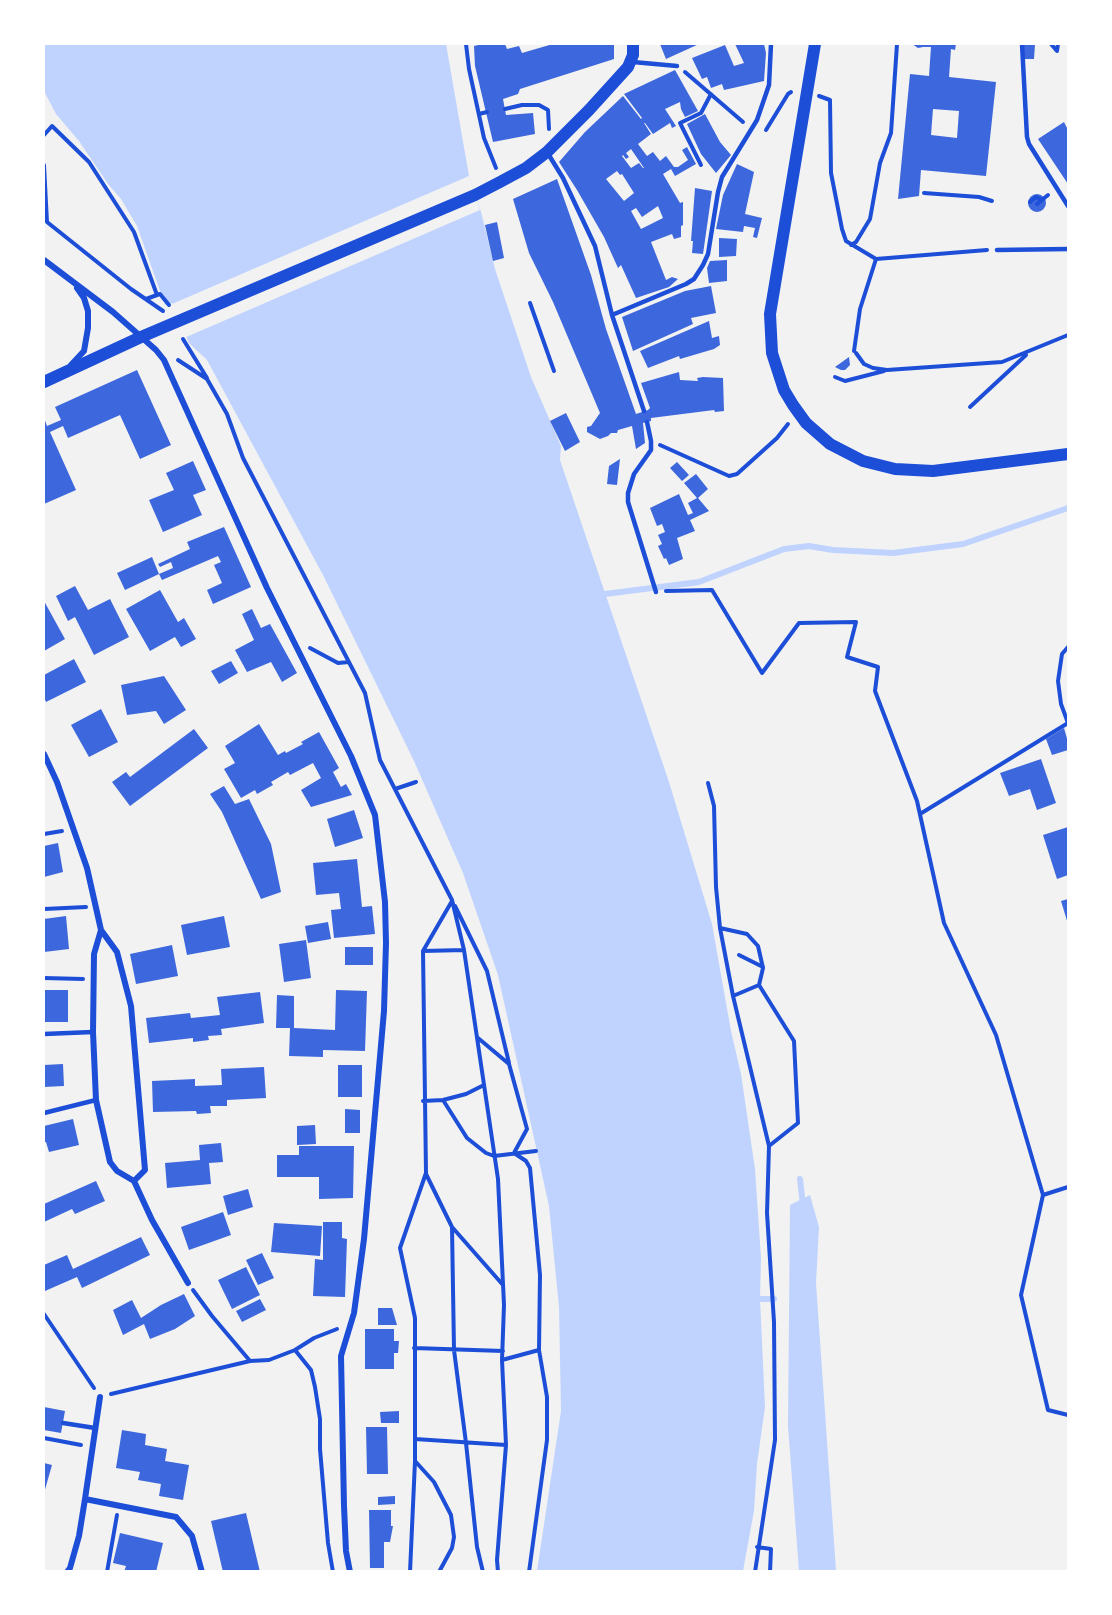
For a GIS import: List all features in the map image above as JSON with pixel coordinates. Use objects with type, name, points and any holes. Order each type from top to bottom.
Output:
[{"type":"main road","points":[[44,382],[141,337],[475,195],[526,168],[550,149],[590,110],[630,62],[633,44]]},
{"type":"main road","points":[[815,44],[770,314],[772,353],[784,390],[793,405],[806,423],[830,444],[863,461],[887,468],[933,471],[1068,454]]},
{"type":"street","points":[[44,260],[113,312],[164,360],[267,588],[369,797],[378,833],[384,880],[386,943],[384,1011],[364,1239],[352,1324],[344,1339],[341,1356],[344,1506],[346,1551],[350,1572]]},
{"type":"street","points":[[60,374],[84,351],[88,327],[88,311],[84,298],[61,272]]},
{"type":"street","points":[[44,754],[57,782],[87,868],[100,930],[94,954],[93,1032],[96,1100],[110,1162],[117,1172],[134,1181],[152,1220],[188,1283]]},
{"type":"street","points":[[100,930],[117,952],[131,1006],[145,1170],[134,1181]]},
{"type":"street","points":[[67,1572],[79,1536],[99,1397]]},
{"type":"street","points":[[85,1499],[176,1517],[192,1536],[202,1572]]},
{"type":"lane","points":[[612,315],[669,292],[694,279],[706,259],[722,177],[757,120],[769,85],[771,44]]},
{"type":"lane","points":[[1022,44],[1027,137],[1029,144],[1068,206]]},
{"type":"lane","points":[[630,62],[677,66]]},
{"type":"lane","points":[[550,149],[595,246],[612,315],[644,411]]},
{"type":"lane","points":[[997,250],[1068,249]]},
{"type":"lane","points":[[647,422],[651,441],[649,455],[634,474],[630,483],[628,502],[656,590]]},
{"type":"lane","points":[[44,1034],[93,1032]]},
{"type":"lane","points":[[44,1113],[96,1100]]},
{"type":"lane","points":[[63,1423],[95,1428]]},
{"type":"path","points":[[466,44],[484,138],[490,148]]},
{"type":"path","points":[[851,245],[870,219],[878,175],[891,133],[897,44]]},
{"type":"path","points":[[1051,44],[1057,51],[1058,44]]},
{"type":"path","points":[[677,66],[752,129]]},
{"type":"path","points":[[701,165],[680,123],[700,113],[711,94]]},
{"type":"path","points":[[823,97],[830,100],[831,173],[846,241],[876,259],[997,250]]},
{"type":"path","points":[[505,109],[522,105],[539,105],[548,110],[550,149]]},
{"type":"path","points":[[479,114],[487,112]]},
{"type":"path","points":[[44,135],[52,126],[87,159],[134,232],[158,295]]},
{"type":"path","points":[[44,165],[45,220],[163,311]]},
{"type":"path","points":[[924,193],[979,197],[992,201]]},
{"type":"path","points":[[1030,202],[1036,197],[1042,200]]},
{"type":"path","points":[[876,259],[860,309],[855,352],[864,364],[873,368],[887,370],[1002,362],[1068,335]]},
{"type":"path","points":[[146,299],[160,294],[169,305]]},
{"type":"path","points":[[531,303],[554,371]]},
{"type":"path","points":[[183,339],[227,414],[243,458],[365,693],[380,760],[487,971],[527,1129],[514,1153]]},
{"type":"path","points":[[970,407],[1029,352]]},
{"type":"path","points":[[175,357],[207,379]]},
{"type":"path","points":[[835,377],[852,381],[887,370]]},
{"type":"path","points":[[668,449],[729,476],[737,474],[777,438],[788,424]]},
{"type":"path","points":[[656,590],[712,590],[762,673],[799,623],[856,622],[847,657],[878,667],[874,692],[920,814],[944,923],[996,1035],[1043,1195],[1021,1295],[1048,1410],[1068,1415]]},
{"type":"path","points":[[297,646],[314,650],[338,663],[349,662]]},
{"type":"path","points":[[920,814],[1068,723],[1058,681],[1062,654],[1068,647]]},
{"type":"path","points":[[394,789],[416,782]]},
{"type":"path","points":[[708,783],[714,806],[716,887],[720,928],[769,1146],[767,1213],[774,1322],[775,1440],[755,1572]]},
{"type":"path","points":[[44,834],[74,829]]},
{"type":"path","points":[[452,900],[464,950],[498,1179],[506,1444],[498,1572]]},
{"type":"path","points":[[410,1572],[415,1461],[415,1318],[400,1248],[426,1173],[423,1101],[423,951],[452,900]]},
{"type":"path","points":[[44,909],[96,907]]},
{"type":"path","points":[[720,928],[747,934],[758,946],[763,968],[759,985],[794,1041],[798,1123],[769,1146]]},
{"type":"path","points":[[423,951],[464,950]]},
{"type":"path","points":[[739,955],[763,968]]},
{"type":"path","points":[[44,978],[95,979]]},
{"type":"path","points":[[734,996],[759,985]]},
{"type":"path","points":[[477,1037],[509,1064]]},
{"type":"path","points":[[423,1101],[443,1100],[466,1094],[484,1085]]},
{"type":"path","points":[[443,1100],[467,1138],[486,1152],[494,1156],[536,1151]]},
{"type":"path","points":[[514,1153],[526,1161],[531,1168],[540,1275],[539,1350],[547,1397],[547,1440],[529,1572]]},
{"type":"path","points":[[426,1173],[452,1227],[503,1286]]},
{"type":"path","points":[[1043,1195],[1068,1187]]},
{"type":"path","points":[[452,1227],[453,1350],[477,1547],[483,1572]]},
{"type":"path","points":[[188,1283],[250,1361]]},
{"type":"path","points":[[44,1314],[99,1397],[250,1361],[269,1360],[295,1350],[314,1338],[352,1324]]},
{"type":"path","points":[[414,1348],[503,1351]]},
{"type":"path","points":[[295,1350],[311,1370],[321,1419],[320,1449],[326,1524],[333,1572]]},
{"type":"path","points":[[502,1360],[539,1350]]},
{"type":"path","points":[[44,1438],[92,1447]]},
{"type":"path","points":[[415,1439],[506,1444]]},
{"type":"path","points":[[415,1461],[434,1482],[451,1515],[454,1537],[452,1548],[439,1572]]},
{"type":"path","points":[[107,1572],[119,1506]]},
{"type":"path","points":[[757,1547],[771,1549],[770,1572]]},
{"type":"water","points":[[44,44],[446,44],[469,176],[481,212],[495,269],[531,377],[561,446],[560,460],[669,782],[712,924],[741,1074],[755,1169],[761,1258],[760,1299],[765,1407],[757,1464],[754,1511],[743,1571],[537,1571],[561,1411],[559,1307],[549,1206],[498,975],[463,873],[414,761],[323,575],[207,360],[189,343],[172,303],[165,305],[137,226],[121,199],[79,141],[56,114],[44,91]]},
{"type":"water","points":[[810,1195],[819,1227],[816,1283],[836,1571],[799,1571],[788,1426],[790,1205]]},
{"type":"pier","points":[[469,176],[480,210],[184,338],[170,307],[165,307]]},
{"type":"building","points":[[505,44],[507,49],[519,46],[522,53],[553,44],[614,44],[614,59],[520,89],[518,94],[503,99],[506,115],[533,113],[535,134],[493,142],[475,66],[474,46]]},
{"type":"building","points":[[660,44],[699,44],[666,59]]},
{"type":"building","points":[[735,44],[764,44],[766,53],[764,81],[724,90],[722,84],[711,88],[707,77],[702,79],[692,58],[725,45],[734,66],[744,63]]},
{"type":"building","points":[[912,44],[956,44],[955,50],[951,49],[949,77],[996,82],[986,176],[921,170],[919,196],[898,199],[910,74],[929,76],[931,47],[918,48]],"holes":[[[933,109],[959,111],[957,138],[931,135]]]},
{"type":"building","points":[[1024,44],[1035,44],[1034,59],[1024,59]]},
{"type":"building","points":[[675,70],[698,111],[685,117],[680,102],[665,109],[676,126],[672,128],[670,123],[653,134],[644,123],[651,134],[638,144],[647,156],[653,152],[660,161],[666,156],[674,167],[678,167],[688,160],[682,150],[687,147],[696,164],[675,176],[671,169],[663,174],[680,203],[683,202],[681,237],[674,239],[672,234],[651,242],[666,280],[672,277],[678,279],[669,287],[636,298],[621,265],[618,268],[604,237],[559,162],[585,132],[623,96],[642,118],[624,94]],"holes":[[[631,149],[644,168],[639,163],[631,168],[622,156],[626,159],[629,157],[626,153]],[[617,171],[620,175],[622,174],[634,193],[624,201],[606,179]],[[658,206],[663,218],[641,229],[631,211],[636,208],[642,217]]]},
{"type":"building","points":[[705,114],[720,142],[731,155],[716,173],[701,154],[687,124]]},
{"type":"building","points":[[1064,122],[1068,130],[1068,184],[1038,139]]},
{"type":"building","points":[[737,164],[754,172],[745,214],[762,218],[757,238],[753,237],[755,228],[744,226],[743,232],[716,229],[723,195]]},
{"type":"building","points":[[557,179],[636,414],[650,408],[641,383],[679,372],[680,380],[698,381],[697,378],[703,377],[723,378],[724,411],[715,412],[714,410],[651,418],[651,421],[643,423],[645,443],[636,449],[632,426],[600,439],[587,432],[587,427],[591,426],[600,413],[553,302],[529,253],[513,199]]},
{"type":"building","points":[[695,188],[712,191],[703,254],[692,253]]},
{"type":"building","points":[[1033,194],[1041,194],[1046,199],[1044,210],[1033,212],[1028,207],[1028,199]]},
{"type":"building","points":[[497,222],[504,258],[493,261],[485,225]]},
{"type":"building","points":[[719,238],[737,239],[736,256],[719,257]]},
{"type":"building","points":[[727,260],[727,281],[709,283],[707,268],[710,261]]},
{"type":"building","points":[[711,286],[716,313],[691,318],[693,324],[633,351],[622,317],[685,291]]},
{"type":"building","points":[[709,321],[712,338],[719,336],[720,345],[680,359],[679,356],[648,368],[640,351]]},
{"type":"building","points":[[849,357],[850,365],[845,370],[835,367]]},
{"type":"building","points":[[137,370],[171,445],[140,459],[120,415],[68,438],[63,426],[50,432],[76,490],[44,504],[44,418],[47,426],[61,420],[55,407]]},
{"type":"building","points":[[566,413],[580,442],[565,451],[550,421]]},
{"type":"building","points":[[620,459],[617,485],[607,484],[609,466]]},
{"type":"building","points":[[193,461],[206,490],[193,495],[202,515],[163,532],[149,500],[174,490],[166,473]]},
{"type":"building","points":[[677,462],[689,475],[682,481],[670,468]]},
{"type":"building","points":[[696,474],[708,489],[698,498],[709,511],[690,520],[695,531],[677,538],[683,559],[669,565],[658,546],[662,544],[658,535],[665,532],[662,524],[657,526],[650,508],[679,494],[688,515],[693,513],[688,503],[697,498],[684,483]]},
{"type":"building","points":[[224,527],[251,587],[213,604],[207,590],[222,583],[214,565],[221,562],[218,556],[162,580],[159,574],[173,568],[171,562],[160,567],[158,564],[190,549],[187,542]]},
{"type":"building","points":[[152,557],[159,574],[125,590],[117,573]]},
{"type":"building","points":[[75,586],[88,610],[110,599],[129,637],[94,655],[75,617],[68,621],[56,596]]},
{"type":"building","points":[[160,590],[178,622],[184,618],[196,639],[181,647],[175,637],[150,651],[126,609]]},
{"type":"building","points":[[44,601],[65,639],[44,651]]},
{"type":"building","points":[[252,609],[261,628],[270,624],[297,673],[282,682],[271,662],[247,672],[235,650],[254,640],[242,614]]},
{"type":"building","points":[[74,659],[86,682],[46,702],[44,675]]},
{"type":"building","points":[[231,661],[238,673],[219,684],[211,671]]},
{"type":"building","points":[[164,676],[186,710],[164,724],[156,711],[127,715],[121,685]]},
{"type":"building","points":[[101,709],[118,742],[89,757],[71,725]]},
{"type":"building","points":[[259,724],[278,755],[303,744],[301,742],[319,732],[339,768],[333,772],[341,787],[346,784],[352,795],[311,807],[301,790],[321,778],[313,763],[290,775],[288,772],[271,782],[273,785],[257,794],[255,790],[241,798],[224,769],[235,763],[225,746]]},
{"type":"building","points":[[1064,728],[1068,750],[1052,755],[1046,739]]},
{"type":"building","points":[[194,729],[208,748],[130,806],[112,782],[126,772],[130,777]]},
{"type":"building","points":[[1041,759],[1056,803],[1037,810],[1030,789],[1009,796],[1000,773]]},
{"type":"building","points":[[224,786],[235,804],[249,799],[271,844],[281,892],[261,899],[222,812],[210,794]]},
{"type":"building","points":[[354,810],[363,838],[335,847],[327,819]]},
{"type":"building","points":[[1068,827],[1068,875],[1057,879],[1043,835]]},
{"type":"building","points":[[58,843],[63,872],[44,877],[44,846]]},
{"type":"building","points":[[357,859],[362,907],[372,906],[375,934],[334,938],[331,910],[341,909],[339,893],[316,895],[313,863]]},
{"type":"building","points":[[1068,899],[1068,924],[1061,901]]},
{"type":"building","points":[[66,916],[69,949],[44,952],[44,919]]},
{"type":"building","points":[[224,916],[230,947],[187,955],[181,925]]},
{"type":"building","points":[[328,922],[331,939],[308,943],[305,926]]},
{"type":"building","points":[[306,940],[311,978],[284,982],[279,944]]},
{"type":"building","points":[[172,945],[178,976],[136,984],[130,954]]},
{"type":"building","points":[[345,947],[373,947],[373,965],[345,965]]},
{"type":"building","points":[[44,990],[68,990],[68,1022],[44,1022]]},
{"type":"building","points":[[336,990],[367,991],[365,1051],[323,1050],[323,1057],[289,1056],[290,1028],[276,1028],[277,995],[294,996],[294,1028],[335,1030]]},
{"type":"building","points":[[260,992],[264,1023],[221,1029],[222,1035],[208,1036],[209,1040],[193,1042],[193,1038],[149,1043],[146,1018],[190,1013],[191,1018],[220,1015],[217,997]]},
{"type":"building","points":[[63,1064],[64,1086],[44,1087],[44,1065]]},
{"type":"building","points":[[338,1065],[362,1065],[362,1097],[338,1097]]},
{"type":"building","points":[[264,1067],[266,1098],[227,1100],[227,1106],[210,1106],[211,1113],[153,1112],[152,1081],[195,1079],[195,1086],[222,1085],[221,1069]]},
{"type":"building","points":[[345,1109],[360,1110],[360,1133],[345,1133]]},
{"type":"building","points":[[73,1119],[79,1145],[49,1152],[44,1142],[44,1126]]},
{"type":"building","points":[[315,1125],[316,1144],[297,1145],[297,1126]]},
{"type":"building","points":[[221,1143],[223,1162],[209,1163],[211,1184],[167,1188],[165,1163],[200,1160],[199,1145]]},
{"type":"building","points":[[299,1146],[354,1146],[353,1198],[319,1199],[319,1177],[277,1177],[277,1155],[299,1155]]},
{"type":"building","points":[[96,1181],[105,1201],[75,1214],[72,1209],[44,1222],[44,1204]]},
{"type":"building","points":[[248,1189],[253,1207],[228,1215],[223,1196]]},
{"type":"building","points":[[223,1212],[231,1235],[189,1250],[181,1227]]},
{"type":"building","points":[[323,1222],[342,1222],[342,1238],[347,1239],[345,1297],[313,1296],[315,1259],[323,1260]]},
{"type":"building","points":[[274,1223],[322,1226],[320,1256],[271,1252]]},
{"type":"building","points":[[141,1237],[150,1255],[82,1288],[77,1277],[45,1291],[44,1265],[67,1255],[73,1269]]},
{"type":"building","points":[[262,1253],[274,1278],[258,1285],[246,1260]]},
{"type":"building","points":[[246,1267],[260,1295],[232,1309],[218,1280]]},
{"type":"building","points":[[184,1294],[195,1316],[175,1329],[150,1339],[144,1324],[123,1335],[113,1310],[132,1300],[141,1318]]},
{"type":"building","points":[[260,1299],[266,1310],[242,1322],[236,1311]]},
{"type":"building","points":[[378,1308],[392,1308],[397,1325],[378,1325]]},
{"type":"building","points":[[365,1329],[394,1329],[394,1341],[399,1341],[398,1353],[394,1353],[394,1369],[365,1369]]},
{"type":"building","points":[[44,1407],[65,1411],[61,1433],[44,1430]]},
{"type":"building","points":[[399,1411],[399,1423],[381,1423],[380,1412]]},
{"type":"building","points":[[366,1427],[387,1427],[388,1474],[367,1474]]},
{"type":"building","points":[[122,1430],[146,1434],[145,1445],[167,1449],[165,1461],[189,1465],[183,1500],[159,1496],[161,1484],[138,1480],[140,1472],[116,1468]]},
{"type":"building","points":[[44,1463],[52,1465],[44,1493]]},
{"type":"building","points":[[395,1496],[395,1504],[378,1505],[378,1497]]},
{"type":"building","points":[[369,1510],[391,1510],[391,1526],[393,1526],[390,1542],[384,1542],[384,1568],[370,1568]]},
{"type":"building","points":[[246,1513],[260,1572],[223,1572],[211,1521]]},
{"type":"building","points":[[120,1533],[163,1543],[156,1572],[124,1572],[126,1566],[113,1563]]},
{"type":"waterway","points":[[597,595],[699,582],[784,549],[809,546],[833,550],[893,553],[963,544],[1068,508]]},
{"type":"waterway","points":[[800,1179],[803,1205]]},
{"type":"waterway","points":[[754,1299],[774,1299]]}]
